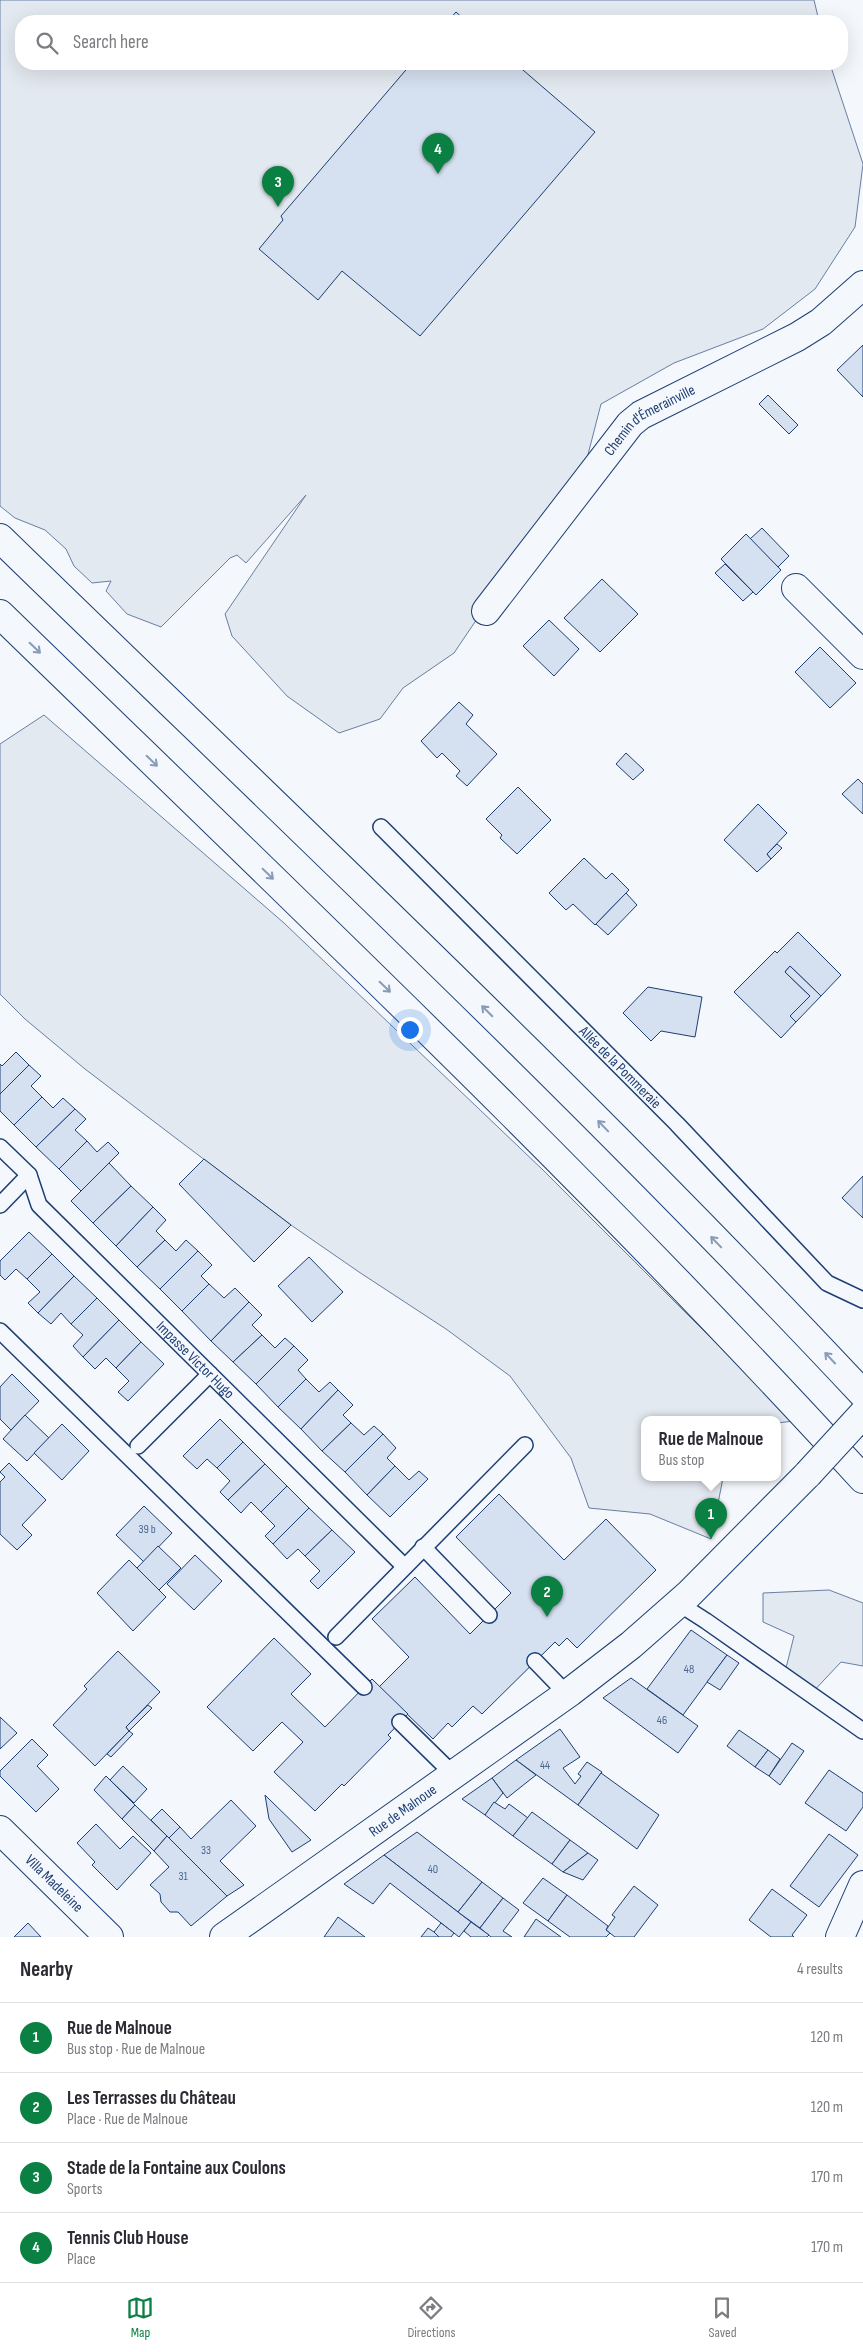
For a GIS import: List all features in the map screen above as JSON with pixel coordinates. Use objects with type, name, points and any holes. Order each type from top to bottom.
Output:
[{"type":"main road","name":"Chemin d'Émerainville","points":[[486,611],[630,424],[641,415],[797,337],[821,322],[863,285]]},
{"type":"main road","points":[[0,538],[354,879],[573,1096],[863,1394]]},
{"type":"main road","points":[[796,588],[863,655]]},
{"type":"main road","points":[[0,614],[481,1081],[773,1380],[863,1479]]},
{"type":"main road","name":"Rue de Malnoue","points":[[224,1937],[566,1694],[631,1645],[678,1603],[808,1474],[863,1414]]},
{"type":"main road","name":"Villa Madeleine","points":[[0,1830],[109,1937]]},
{"type":"main road","points":[[840,1937],[863,1885]]},
{"type":"lane","name":"Allée de la Pommeraie","points":[[381,827],[677,1124],[827,1282],[863,1300]]},
{"type":"lane","name":"Impasse Victor Hugo","points":[[0,1147],[29,1176],[39,1205],[404,1566]]},
{"type":"lane","points":[[0,1205],[29,1176]]},
{"type":"lane","points":[[0,1331],[364,1687]]},
{"type":"lane","points":[[138,1446],[210,1374]]},
{"type":"lane","points":[[336,1637],[525,1445]]},
{"type":"lane","points":[[423,1548],[489,1615]]},
{"type":"lane","points":[[678,1603],[863,1731]]},
{"type":"lane","points":[[535,1662],[566,1694]]},
{"type":"lane","points":[[400,1722],[453,1774]]},
{"type":"shaded area","points":[[0,0],[814,0],[818,15],[15,15],[15,70],[832,70],[863,164],[855,227],[815,289],[763,329],[674,363],[601,404],[584,470],[535,533],[454,653],[403,688],[380,719],[339,733],[287,696],[232,636],[225,614],[306,495],[246,563],[237,555],[230,558],[161,627],[127,614],[106,591],[111,581],[92,583],[74,566],[66,549],[45,530],[15,518],[0,506]]},
{"type":"shaded area","points":[[44,715],[284,923],[543,1170],[794,1421],[781,1423],[781,1416],[641,1416],[641,1481],[722,1481],[711,1539],[650,1514],[589,1508],[571,1458],[510,1376],[446,1329],[291,1225],[85,1069],[25,1019],[0,994],[0,744]]},
{"type":"shaded area","points":[[829,1590],[863,1603],[863,1666],[841,1662],[809,1696],[784,1676],[794,1636],[763,1622],[763,1593]]},
{"type":"building","points":[[406,70],[523,70],[595,132],[420,336],[342,271],[318,300],[259,249],[283,220],[281,216]]},
{"type":"building","points":[[863,345],[863,397],[837,370]]},
{"type":"building","points":[[768,395],[798,425],[789,434],[759,404]]},
{"type":"building","points":[[762,528],[789,556],[778,567],[750,539]]},
{"type":"building","points":[[746,534],[781,570],[756,595],[721,559]]},
{"type":"building","points":[[725,564],[753,592],[743,601],[715,573]]},
{"type":"building","points":[[602,579],[638,614],[600,652],[564,618]]},
{"type":"building","points":[[549,620],[579,649],[554,676],[523,646]]},
{"type":"building","points":[[820,647],[856,683],[830,708],[795,672]]},
{"type":"building","points":[[459,702],[473,715],[466,724],[497,754],[467,786],[456,776],[460,771],[442,753],[437,758],[421,741]]},
{"type":"building","points":[[626,753],[644,770],[633,780],[616,764]]},
{"type":"building","points":[[858,779],[863,784],[863,814],[842,794]]},
{"type":"building","points":[[518,787],[551,820],[517,854],[500,838],[502,835],[486,819]]},
{"type":"building","points":[[758,804],[787,833],[767,854],[771,859],[757,872],[724,840]]},
{"type":"building","points":[[777,844],[782,848],[771,859],[767,854]]},
{"type":"building","points":[[584,858],[606,879],[612,873],[629,890],[595,925],[573,904],[566,910],[549,893]]},
{"type":"building","points":[[626,893],[637,905],[608,935],[596,924]]},
{"type":"building","points":[[798,932],[841,975],[821,996],[790,966],[785,972],[810,996],[790,1016],[796,1022],[781,1038],[734,992],[775,951],[777,953]]},
{"type":"building","points":[[790,966],[821,996],[796,1022],[790,1016],[810,996],[785,972]]},
{"type":"building","points":[[648,987],[702,997],[695,1037],[661,1031],[651,1041],[623,1013]]},
{"type":"building","points":[[16,1052],[29,1065],[0,1094],[0,1064],[2,1066]]},
{"type":"building","points":[[29,1065],[41,1076],[31,1086],[42,1097],[14,1125],[0,1111],[0,1094]]},
{"type":"building","points":[[42,1097],[53,1108],[63,1098],[75,1109],[36,1147],[14,1125]]},
{"type":"building","points":[[75,1109],[86,1119],[75,1130],[87,1141],[59,1169],[36,1147]]},
{"type":"building","points":[[87,1141],[97,1152],[108,1142],[119,1153],[81,1191],[59,1169]]},
{"type":"building","points":[[204,1159],[291,1225],[254,1262],[179,1184]]},
{"type":"building","points":[[109,1163],[131,1186],[93,1223],[71,1201]]},
{"type":"building","points":[[863,1176],[863,1218],[842,1198]]},
{"type":"building","points":[[131,1186],[153,1207],[116,1246],[93,1223]]},
{"type":"building","points":[[153,1207],[166,1220],[156,1231],[165,1240],[137,1267],[116,1246]]},
{"type":"building","points":[[29,1232],[52,1254],[27,1279],[16,1269],[5,1280],[0,1275],[0,1261]]},
{"type":"building","points":[[165,1240],[176,1251],[186,1240],[198,1251],[160,1289],[137,1267]]},
{"type":"building","points":[[198,1251],[212,1265],[201,1276],[209,1284],[182,1311],[160,1289]]},
{"type":"building","points":[[52,1254],[74,1276],[38,1313],[28,1303],[40,1292],[27,1279]]},
{"type":"building","points":[[309,1257],[343,1292],[312,1322],[278,1286]]},
{"type":"building","points":[[74,1276],[97,1298],[71,1324],[61,1313],[51,1324],[38,1313]]},
{"type":"building","points":[[209,1284],[224,1298],[235,1288],[249,1302],[211,1341],[182,1311]]},
{"type":"building","points":[[97,1298],[119,1320],[83,1357],[73,1346],[83,1335],[71,1324]]},
{"type":"building","points":[[249,1302],[262,1315],[252,1325],[262,1335],[233,1362],[211,1341]]},
{"type":"building","points":[[119,1320],[141,1342],[116,1368],[106,1358],[95,1369],[83,1357]]},
{"type":"building","points":[[262,1335],[275,1348],[285,1338],[294,1346],[256,1384],[233,1362]]},
{"type":"building","points":[[141,1342],[164,1364],[128,1401],[118,1392],[129,1381],[116,1368]]},
{"type":"building","points":[[294,1346],[308,1360],[298,1370],[306,1379],[278,1407],[256,1384]]},
{"type":"building","points":[[12,1374],[39,1401],[11,1430],[0,1419],[0,1387]]},
{"type":"building","points":[[306,1379],[319,1392],[330,1382],[338,1390],[301,1429],[278,1407]]},
{"type":"building","points":[[338,1390],[353,1405],[343,1415],[351,1423],[322,1451],[301,1429]]},
{"type":"building","points":[[25,1415],[49,1438],[27,1461],[3,1439]]},
{"type":"building","points":[[220,1419],[243,1442],[217,1468],[207,1459],[197,1469],[183,1456]]},
{"type":"building","points":[[351,1423],[364,1435],[374,1426],[383,1434],[345,1472],[322,1451]]},
{"type":"building","points":[[62,1424],[89,1451],[62,1480],[34,1453]]},
{"type":"building","points":[[383,1434],[396,1448],[387,1458],[395,1466],[367,1495],[345,1472]]},
{"type":"building","points":[[243,1442],[265,1464],[228,1500],[220,1492],[230,1481],[217,1468]]},
{"type":"building","points":[[9,1463],[46,1500],[22,1525],[32,1535],[17,1550],[0,1534],[0,1482],[5,1477],[0,1472]]},
{"type":"building","points":[[265,1464],[287,1486],[261,1512],[251,1502],[241,1513],[228,1500]]},
{"type":"building","points":[[395,1466],[409,1480],[419,1471],[428,1479],[390,1517],[367,1495]]},
{"type":"building","points":[[287,1486],[309,1508],[273,1544],[265,1536],[275,1526],[261,1512]]},
{"type":"building","points":[[499,1494],[564,1560],[606,1519],[656,1570],[577,1648],[567,1638],[559,1646],[555,1642],[482,1714],[473,1706],[452,1727],[448,1723],[433,1739],[379,1687],[409,1657],[372,1619],[415,1577],[470,1634],[511,1593],[456,1537]]},
{"type":"building","points":[[144,1506],[172,1533],[144,1562],[116,1535]]},
{"type":"building","points":[[309,1508],[332,1530],[305,1556],[298,1549],[287,1559],[273,1544]]},
{"type":"building","points":[[332,1530],[355,1552],[318,1589],[310,1581],[320,1571],[305,1556]]},
{"type":"building","points":[[158,1546],[181,1568],[159,1590],[137,1568]]},
{"type":"building","points":[[195,1555],[222,1581],[194,1610],[167,1584]]},
{"type":"building","points":[[129,1560],[166,1597],[133,1631],[97,1593]]},
{"type":"building","points":[[691,1630],[727,1655],[683,1715],[647,1689]]},
{"type":"building","points":[[274,1638],[311,1674],[291,1694],[325,1727],[372,1679],[408,1714],[388,1735],[391,1738],[344,1786],[342,1784],[315,1811],[274,1772],[303,1742],[282,1722],[253,1751],[207,1707]]},
{"type":"building","points":[[118,1651],[160,1692],[126,1727],[129,1731],[95,1766],[53,1725],[87,1689],[84,1686]]},
{"type":"building","points":[[727,1655],[739,1663],[720,1690],[707,1682]]},
{"type":"building","points":[[631,1678],[698,1726],[678,1753],[603,1698]]},
{"type":"building","points":[[148,1705],[152,1708],[129,1731],[126,1727]]},
{"type":"building","points":[[0,1717],[17,1733],[0,1749]]},
{"type":"building","points":[[560,1729],[580,1757],[563,1768],[575,1784],[581,1776],[578,1774],[587,1762],[602,1772],[578,1805],[516,1760]]},
{"type":"building","points":[[739,1730],[768,1750],[755,1767],[727,1746]]},
{"type":"building","points":[[129,1731],[133,1734],[111,1757],[107,1754]]},
{"type":"building","points":[[32,1739],[48,1755],[37,1766],[59,1789],[36,1812],[0,1776],[0,1771]]},
{"type":"building","points":[[792,1743],[804,1751],[780,1785],[769,1776]]},
{"type":"building","points":[[768,1750],[780,1759],[769,1776],[755,1767]]},
{"type":"building","points":[[516,1760],[536,1775],[507,1798],[492,1778]]},
{"type":"building","points":[[123,1766],[147,1789],[134,1803],[110,1780]]},
{"type":"building","points":[[829,1770],[863,1793],[863,1807],[846,1831],[805,1803]]},
{"type":"building","points":[[601,1773],[659,1815],[637,1849],[578,1805]]},
{"type":"building","points":[[106,1776],[135,1805],[122,1819],[94,1790]]},
{"type":"building","points":[[492,1778],[503,1793],[485,1815],[462,1799]]},
{"type":"building","points":[[265,1795],[311,1840],[292,1852],[269,1819]]},
{"type":"building","points":[[231,1800],[256,1826],[220,1861],[244,1885],[227,1896],[169,1838],[180,1827],[191,1839]]},
{"type":"building","points":[[494,1802],[505,1809],[509,1804],[528,1818],[513,1836],[485,1815]]},
{"type":"building","points":[[135,1805],[167,1836],[154,1851],[122,1819]]},
{"type":"building","points":[[162,1809],[180,1827],[169,1838],[151,1820]]},
{"type":"building","points":[[532,1812],[570,1840],[552,1864],[513,1836]]},
{"type":"building","points":[[96,1824],[120,1849],[133,1836],[151,1853],[117,1890],[92,1865],[95,1862],[77,1843]]},
{"type":"building","points":[[417,1832],[482,1882],[458,1912],[384,1855]]},
{"type":"building","points":[[829,1834],[858,1855],[819,1907],[790,1886]]},
{"type":"building","points":[[167,1836],[227,1896],[191,1926],[178,1912],[170,1912],[161,1902],[160,1894],[150,1885],[169,1867],[154,1851]]},
{"type":"building","points":[[570,1840],[588,1853],[563,1872],[552,1864]]},
{"type":"building","points":[[588,1853],[598,1860],[583,1880],[563,1872]]},
{"type":"building","points":[[384,1855],[471,1922],[459,1937],[390,1883],[373,1904],[344,1884]]},
{"type":"building","points":[[543,1878],[567,1895],[548,1921],[523,1903]]},
{"type":"building","points":[[482,1882],[503,1898],[480,1928],[458,1912]]},
{"type":"building","points":[[634,1886],[658,1905],[634,1937],[615,1937],[606,1930],[615,1917],[612,1915]]},
{"type":"building","points":[[772,1889],[807,1915],[792,1935],[794,1937],[771,1937],[749,1920]]},
{"type":"building","points":[[567,1895],[608,1926],[606,1930],[610,1933],[606,1937],[570,1937],[548,1921]]},
{"type":"building","points":[[503,1898],[519,1910],[503,1931],[512,1937],[491,1937],[480,1928]]},
{"type":"building","points":[[338,1917],[365,1937],[324,1937]]},
{"type":"building","points":[[536,1919],[561,1937],[524,1937]]},
{"type":"building","points":[[471,1922],[489,1935],[487,1937],[471,1937],[464,1931]]},
{"type":"building","points":[[28,1923],[41,1937],[14,1937]]},
{"type":"building","points":[[441,1923],[454,1933],[451,1937],[439,1937],[434,1932]]},
{"type":"building","points":[[428,1928],[434,1932],[439,1937],[421,1937]]},
{"type":"place","name":"Tennis Club House","points":[[438,174]]},
{"type":"place","name":"Stade de la Fontaine aux Coulons","points":[[278,207]]},
{"type":"place","name":"Rue de Malnoue","points":[[711,1539]]},
{"type":"place","name":"Les Terrasses du Château","points":[[547,1617]]}]
